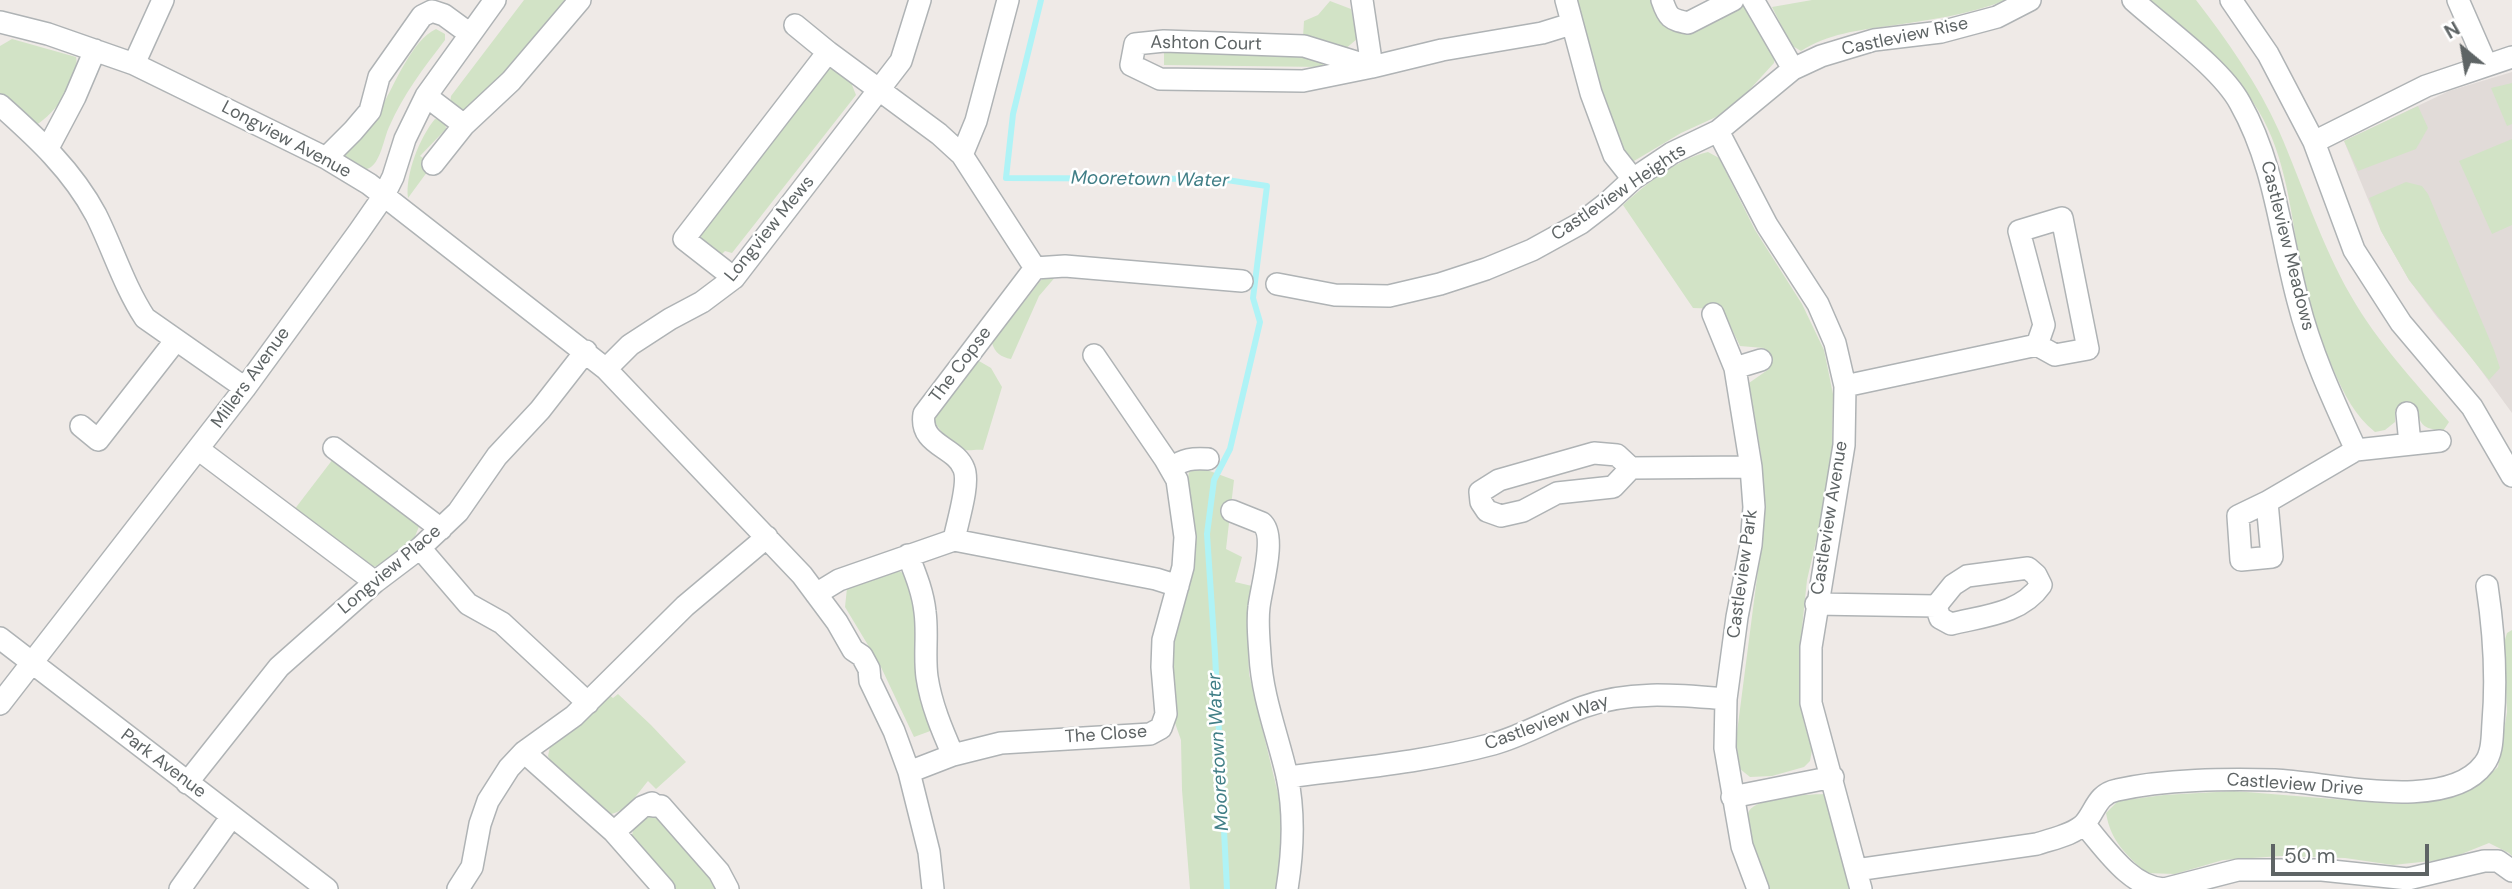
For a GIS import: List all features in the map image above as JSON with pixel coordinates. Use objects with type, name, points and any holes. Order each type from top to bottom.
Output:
[{"type":"street","points":[[134,64],[163,0]]},
{"type":"street","name":"Millers Avenue","points":[[0,704],[245,388],[383,197],[393,177],[405,139],[426,96],[495,0]]},
{"type":"street","points":[[433,164],[464,125],[511,80],[580,0]]},
{"type":"street","name":"Longview Mews","points":[[606,369],[641,338],[702,302],[734,278],[901,61],[920,0]]},
{"type":"street","points":[[962,155],[976,121],[1008,0]]},
{"type":"street","points":[[1362,0],[1372,67]]},
{"type":"street","points":[[1566,0],[1591,93],[1614,155],[1633,179]]},
{"type":"street","points":[[1662,0],[1672,20],[1688,23],[1732,0]]},
{"type":"street","points":[[1753,0],[1793,69]]},
{"type":"street","name":"Castleview Rise","points":[[1718,131],[1793,69],[1821,56],[1874,40],[1941,32],[1997,17],[2030,0]]},
{"type":"street","name":"Castleview Meadows","points":[[2133,0],[2207,63],[2239,101],[2266,159],[2298,301],[2309,336],[2356,450]]},
{"type":"street","points":[[2231,0],[2268,54],[2314,142],[2354,250],[2401,323],[2472,407],[2512,475]]},
{"type":"street","points":[[2458,0],[2486,64]]},
{"type":"street","points":[[326,158],[370,111],[379,77],[422,16],[432,10],[444,15],[470,34]]},
{"type":"street","name":"Longview Avenue","points":[[0,22],[134,64],[326,158],[369,184],[586,351],[767,537]]},
{"type":"street","name":"Ashton Court","points":[[1372,67],[1304,46],[1164,41],[1135,44],[1131,65],[1160,79],[1303,81],[1372,67],[1442,50],[1542,33],[1571,24]]},
{"type":"street","points":[[795,25],[939,134],[962,155],[1035,268],[1065,266],[1242,281]]},
{"type":"street","points":[[48,148],[75,97],[95,50]]},
{"type":"street","points":[[734,278],[684,239],[828,52]]},
{"type":"street","points":[[2314,142],[2426,86],[2512,57]]},
{"type":"street","points":[[426,96],[464,125]]},
{"type":"street","points":[[0,105],[48,148],[77,185],[95,214],[134,301],[145,318],[245,388]]},
{"type":"street","name":"Castleview Heights","points":[[1277,284],[1335,295],[1362,297],[1389,296],[1440,284],[1532,250],[1581,223],[1633,179],[1672,153],[1718,131]]},
{"type":"street","name":"Castleview Avenue","points":[[1718,131],[1767,225],[1818,304],[1835,343],[1845,386],[1844,445],[1811,647],[1811,703],[1859,879]]},
{"type":"street","points":[[1845,386],[2037,345],[2055,355],[2088,348],[2062,218],[2019,231],[2044,325],[2037,345]]},
{"type":"street","name":"The Copse","points":[[954,540],[963,493],[964,470],[927,434],[922,425],[923,414],[1035,268]]},
{"type":"street","name":"Castleview Park","points":[[1713,314],[1735,368],[1751,467],[1754,507],[1751,545],[1737,617],[1726,699],[1725,748],[1742,846],[1758,889]]},
{"type":"street","points":[[81,426],[98,440],[176,340]]},
{"type":"street","name":"Longview Place","points":[[187,783],[279,667],[375,582],[421,548],[458,512],[497,456],[527,426],[586,351]]},
{"type":"street","name":"The Close","points":[[909,772],[953,755],[1001,743],[1150,734],[1161,728],[1166,714],[1163,640],[1183,567],[1185,537],[1177,480],[1094,355]]},
{"type":"street","points":[[1735,368],[1761,360]]},
{"type":"street","points":[[2407,413],[2410,444]]},
{"type":"street","points":[[2267,502],[2356,450],[2440,441]]},
{"type":"street","points":[[334,448],[441,529]]},
{"type":"street","points":[[198,449],[375,582]]},
{"type":"street","points":[[1631,468],[1613,487],[1558,493],[1524,511],[1501,516],[1487,511],[1481,502],[1480,492],[1499,480],[1594,453],[1617,456],[1631,468],[1751,467]]},
{"type":"street","points":[[1171,468],[1192,458],[1208,459]]},
{"type":"street","points":[[1232,511],[1262,523],[1269,538],[1258,609],[1260,660],[1267,706],[1287,778],[1293,831],[1287,889]]},
{"type":"street","points":[[458,889],[472,867],[480,824],[488,801],[497,785],[524,752],[574,716],[685,606],[767,537],[816,594],[853,650],[862,656],[869,669],[870,681],[894,731],[909,772],[929,852],[933,889]]},
{"type":"street","points":[[816,594],[839,580],[954,540],[1156,579],[1178,586]]},
{"type":"street","points":[[421,548],[468,604],[502,623],[588,703]]},
{"type":"street","points":[[908,555],[920,588],[925,614],[924,655],[928,681],[934,706],[953,755]]},
{"type":"street","name":"Castleview Drive","points":[[1859,879],[2037,844],[2063,836],[2084,824],[2098,800],[2114,790],[2230,780],[2278,780],[2351,790],[2406,792],[2448,787],[2474,774],[2485,763],[2491,749],[2502,619],[2487,586]]},
{"type":"street","points":[[1816,604],[1936,606]]},
{"type":"street","name":"Park Avenue","points":[[0,638],[327,889]]},
{"type":"street","name":"Castleview Way","points":[[1287,778],[1441,756],[1497,743],[1585,706],[1611,699],[1679,695],[1726,699]]},
{"type":"street","points":[[524,752],[614,832],[663,889]]},
{"type":"street","points":[[1732,797],[1833,777]]},
{"type":"street","points":[[614,832],[642,807],[652,803],[653,806],[661,806],[719,872],[728,889]]},
{"type":"street","points":[[180,889],[232,816]]},
{"type":"street","points":[[2084,824],[2123,868],[2154,888],[2164,889],[2238,870],[2322,870],[2408,879],[2484,861],[2498,861],[2512,872]]},
{"type":"shaded area","points":[[2512,72],[2512,413],[2469,354],[2409,280],[2381,231],[2344,141],[2449,91]]},
{"type":"green space","points":[[524,0],[572,0],[476,108],[460,113],[450,104],[451,96]]},
{"type":"green space","points":[[1575,0],[1655,0],[1663,19],[1744,4],[1775,57],[1774,63],[1741,99],[1716,117],[1681,133],[1634,161],[1623,154],[1580,26]]},
{"type":"green space","points":[[1812,0],[2006,0],[1977,10],[1843,34],[1822,40],[1801,51],[1791,45],[1772,7]]},
{"type":"green space","points":[[2150,0],[2196,0],[2252,79],[2288,152],[2340,276],[2384,346],[2449,422],[2443,431],[2424,426],[2417,408],[2395,410],[2395,422],[2385,430],[2375,432],[2356,412],[2338,380],[2314,321],[2301,269],[2287,187],[2268,128],[2247,93],[2223,64]]},
{"type":"green space","points":[[1330,1],[1351,9],[1357,39],[1344,50],[1303,37],[1304,21],[1318,15]]},
{"type":"green space","points":[[436,29],[445,34],[445,40],[401,103],[377,159],[367,169],[357,167],[343,157],[343,154],[382,106],[412,52]]},
{"type":"green space","points":[[12,39],[76,57],[75,75],[71,85],[51,113],[36,125],[0,96],[0,46]]},
{"type":"green space","points":[[1164,50],[1299,54],[1322,60],[1324,67],[1164,65]]},
{"type":"green space","points":[[832,68],[855,81],[852,85],[856,95],[732,253],[725,251],[721,255],[705,243],[701,237],[702,230],[825,71]]},
{"type":"green space","points":[[2512,83],[2512,124],[2507,126],[2491,88]]},
{"type":"green space","points":[[2418,106],[2428,128],[2416,149],[2358,171],[2344,141]]},
{"type":"green space","points":[[435,119],[445,120],[446,129],[420,156],[433,164],[408,198],[409,178],[415,156]]},
{"type":"green space","points":[[2512,139],[2512,225],[2492,234],[2459,161]]},
{"type":"green space","points":[[1708,152],[1719,158],[1755,230],[1802,304],[1824,350],[1833,394],[1832,448],[1826,498],[1807,580],[1800,647],[1804,723],[1812,750],[1810,761],[1804,767],[1772,776],[1750,777],[1740,769],[1736,740],[1765,516],[1761,454],[1749,383],[1769,369],[1764,348],[1740,346],[1722,309],[1693,308],[1623,205],[1674,166]]},
{"type":"green space","points":[[2406,182],[2422,186],[2428,194],[2494,350],[2500,368],[2489,380],[2409,280],[2381,231],[2369,198]]},
{"type":"green space","points":[[1057,275],[1039,296],[1011,359],[999,354],[992,343],[1041,280]]},
{"type":"green space","points":[[979,361],[991,368],[1002,387],[983,450],[965,450],[951,443],[943,434],[934,421],[935,414],[971,365]]},
{"type":"green space","points":[[333,459],[420,524],[414,539],[378,566],[371,567],[294,510]]},
{"type":"green space","points":[[1196,469],[1234,480],[1226,549],[1242,557],[1235,582],[1252,586],[1248,638],[1249,674],[1281,806],[1283,844],[1276,889],[1190,889],[1181,740],[1175,723],[1171,657],[1192,574],[1193,545],[1188,477],[1189,472]]},
{"type":"green space","points":[[897,570],[903,573],[911,587],[933,730],[914,737],[880,665],[845,607],[847,588]]},
{"type":"green space","points":[[2512,630],[2512,856],[2489,843],[2449,859],[2393,865],[2345,858],[2281,856],[2223,860],[2175,874],[2146,873],[2116,840],[2106,813],[2118,801],[2234,791],[2395,804],[2437,800],[2474,788],[2498,767],[2507,712],[2504,643],[2507,633]]},
{"type":"green space","points":[[607,693],[613,698],[618,694],[686,762],[656,789],[648,781],[627,805],[611,814],[552,764],[548,756],[551,742]]},
{"type":"green space","points":[[1828,794],[1849,889],[1770,889],[1748,828],[1749,811],[1762,802],[1773,799]]},
{"type":"green space","points":[[653,813],[719,889],[675,889],[632,835],[635,823]]},
{"type":"waterway","name":"Mooretown Water","points":[[1041,0],[1013,114],[1006,178],[1220,179],[1267,186],[1253,298],[1260,322],[1230,449],[1214,480],[1207,534],[1227,889]]}]
